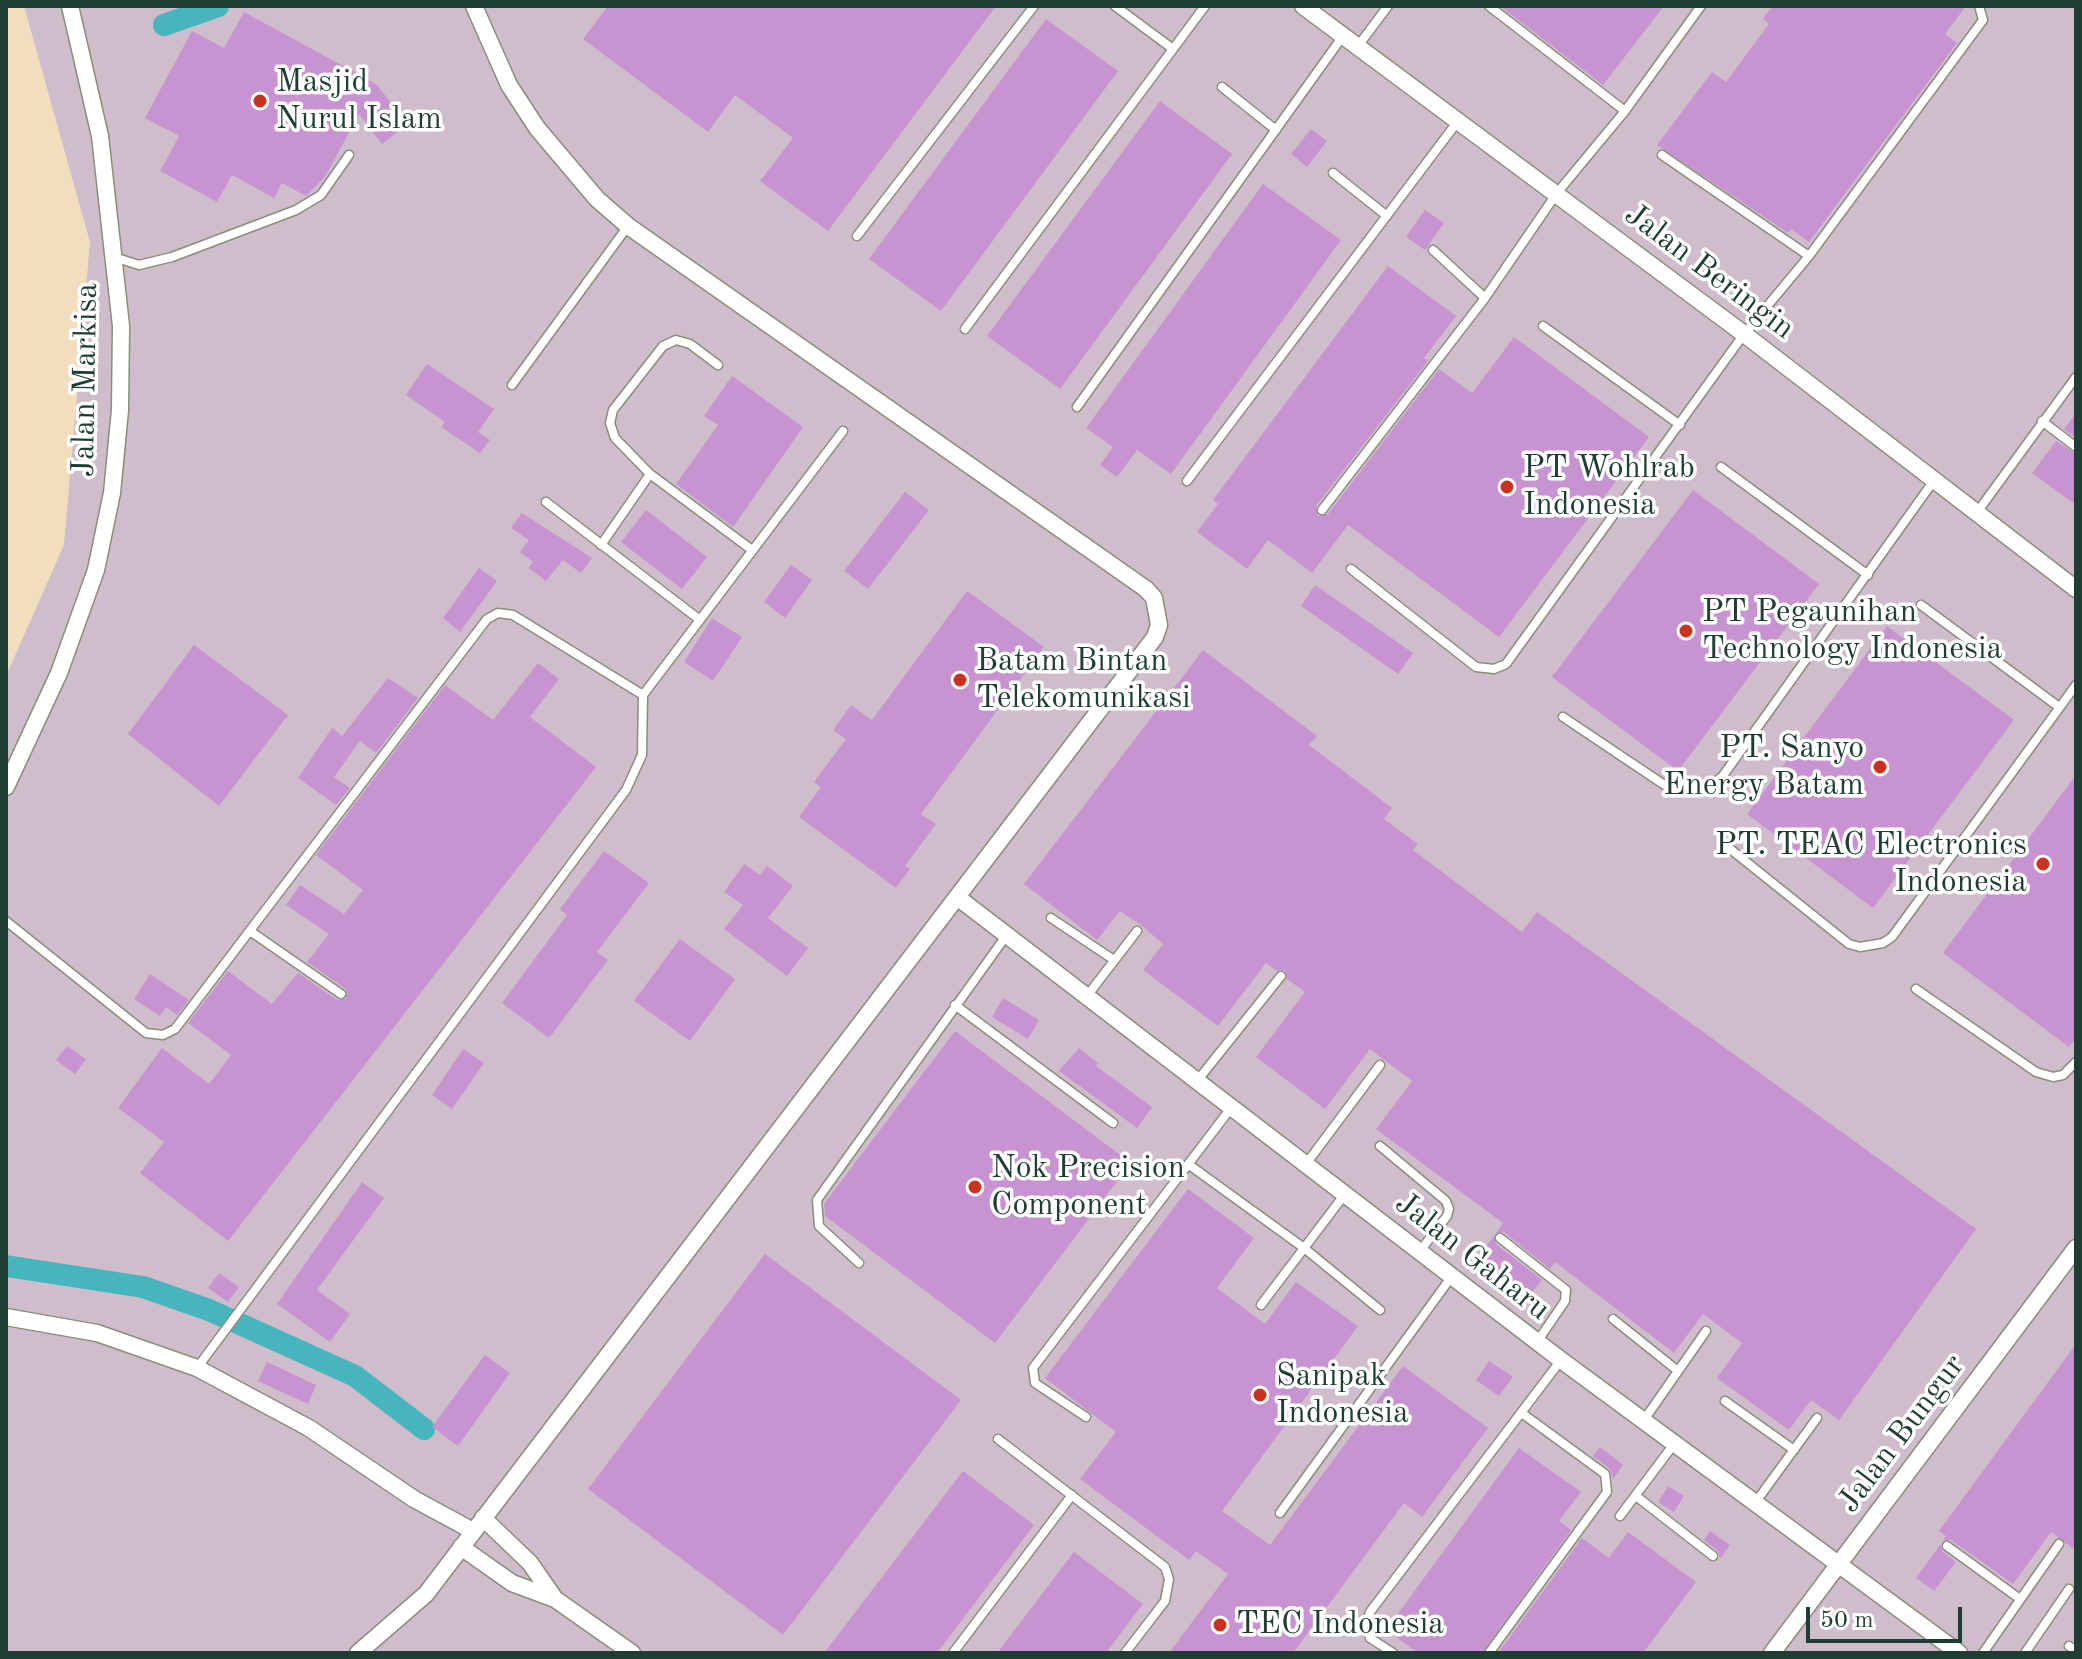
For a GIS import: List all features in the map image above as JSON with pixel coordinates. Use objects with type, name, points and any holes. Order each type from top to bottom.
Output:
[{"type":"street","name":"Jalan Markisa","points":[[6,787],[59,673],[96,570],[112,493],[120,410],[121,326],[100,136],[72,6]]},
{"type":"street","points":[[358,1653],[426,1594],[1155,637],[1159,625],[1154,598],[628,226],[597,199],[537,128],[509,85],[474,6]]},
{"type":"street","name":"Jalan Beringin","points":[[1303,6],[1744,334],[2076,589]]},
{"type":"street","name":"Jalan Gaharu","points":[[957,897],[1537,1342],[1959,1653]]},
{"type":"street","name":"Jalan Bungur","points":[[1772,1653],[2076,1248]]},
{"type":"street","points":[[6,1317],[97,1333],[197,1368],[309,1428],[414,1499],[478,1525],[530,1563],[555,1599]]},
{"type":"street","points":[[461,1547],[512,1583],[555,1599],[632,1653]]},
{"type":"lane","points":[[857,236],[1034,6]]},
{"type":"lane","points":[[1115,6],[1173,49]]},
{"type":"lane","points":[[965,329],[1205,6]]},
{"type":"lane","points":[[1357,46],[1388,6]]},
{"type":"lane","points":[[1489,6],[1625,111]]},
{"type":"lane","points":[[1322,510],[1485,298],[1557,193],[1625,111],[1701,6]]},
{"type":"lane","points":[[1351,569],[1476,667],[1501,668],[1744,334],[1809,256],[1983,20],[1979,6]]},
{"type":"lane","points":[[1077,407],[1343,36]]},
{"type":"lane","points":[[1222,87],[1276,130]]},
{"type":"lane","points":[[1187,481],[1459,121]]},
{"type":"lane","points":[[114,257],[139,265],[172,257],[296,210],[321,195],[349,155]]},
{"type":"lane","points":[[1662,155],[1809,256]]},
{"type":"lane","points":[[1333,173],[1387,216]]},
{"type":"lane","points":[[512,385],[628,226]]},
{"type":"lane","points":[[1433,250],[1485,298]]},
{"type":"lane","points":[[1543,326],[1680,425]]},
{"type":"lane","points":[[718,365],[690,344],[676,340],[663,346],[613,410],[610,423],[615,438],[650,474],[752,550]]},
{"type":"lane","points":[[1978,511],[2076,377]]},
{"type":"lane","points":[[2042,421],[2076,447]]},
{"type":"lane","points":[[197,1368],[236,1311],[319,1207],[626,790],[642,755],[643,695],[843,431]]},
{"type":"lane","points":[[1721,467],[1868,575]]},
{"type":"lane","points":[[601,545],[650,474]]},
{"type":"lane","points":[[1563,717],[1666,786],[1694,789],[1711,785],[1722,777],[1936,479]]},
{"type":"lane","points":[[546,502],[700,620]]},
{"type":"lane","points":[[1921,605],[2059,707]]},
{"type":"lane","points":[[6,921],[146,1033],[163,1035],[175,1029],[487,619],[498,613],[513,615],[643,695]]},
{"type":"lane","points":[[1729,848],[1849,944],[1860,947],[1883,943],[1892,937],[2076,685]]},
{"type":"lane","points":[[1051,918],[1114,960]]},
{"type":"lane","points":[[250,931],[341,994]]},
{"type":"lane","points":[[1086,996],[1137,931]]},
{"type":"lane","points":[[859,1263],[819,1226],[817,1200],[1007,935]]},
{"type":"lane","points":[[1197,1082],[1281,976]]},
{"type":"lane","points":[[1916,989],[2036,1072],[2053,1077],[2063,1075],[2076,1062]]},
{"type":"lane","points":[[955,1005],[1113,1123]]},
{"type":"lane","points":[[1306,1164],[1380,1065]]},
{"type":"lane","points":[[1086,1417],[1035,1383],[1033,1368],[1231,1108]]},
{"type":"lane","points":[[1380,1146],[1446,1201],[1449,1209],[1447,1216],[1420,1251]]},
{"type":"lane","points":[[1188,1164],[1304,1248],[1380,1310]]},
{"type":"lane","points":[[1261,1305],[1345,1194]]},
{"type":"lane","points":[[1500,1238],[1566,1290],[1565,1301],[1537,1342]]},
{"type":"lane","points":[[1280,1513],[1452,1276]]},
{"type":"lane","points":[[1613,1319],[1678,1371]]},
{"type":"lane","points":[[1644,1421],[1706,1331]]},
{"type":"lane","points":[[1393,1653],[1370,1638],[1366,1625],[1370,1612],[1561,1360]]},
{"type":"lane","points":[[1725,1401],[1794,1450]]},
{"type":"lane","points":[[1489,1653],[1607,1492],[1609,1483],[1605,1474],[1523,1414]]},
{"type":"lane","points":[[1755,1503],[1817,1418]]},
{"type":"lane","points":[[998,1439],[1157,1560],[1169,1579],[1165,1601],[1125,1653]]},
{"type":"lane","points":[[1620,1516],[1675,1443]]},
{"type":"lane","points":[[953,1653],[1072,1495]]},
{"type":"lane","points":[[1636,1496],[1713,1556]]},
{"type":"lane","points":[[1983,1653],[2059,1544]]},
{"type":"lane","points":[[1947,1546],[2020,1599]]},
{"type":"lane","points":[[2025,1653],[2069,1589]]},
{"type":"shaded area","points":[[24,6],[2076,6],[2076,1653],[6,1653],[6,676],[64,545],[90,242]]},
{"type":"building","points":[[608,6],[996,6],[828,231],[760,181],[793,138],[735,95],[708,132],[583,39]]},
{"type":"building","points":[[1500,6],[1664,6],[1603,85]]},
{"type":"building","points":[[1772,6],[1966,6],[1945,34],[1957,43],[1809,242],[1791,229],[1788,233],[1657,145],[1712,72],[1726,82],[1769,24],[1763,19]]},
{"type":"building","name":"Masjid Nurul Islam","points":[[244,12],[376,84],[408,124],[382,144],[359,114],[325,177],[306,196],[282,183],[274,198],[232,175],[217,202],[160,171],[179,136],[145,118],[192,31],[224,48]]},
{"type":"building","points":[[1046,19],[1118,71],[941,311],[869,259]]},
{"type":"building","points":[[1160,101],[1232,154],[1060,389],[987,336]]},
{"type":"building","points":[[1311,129],[1327,141],[1307,167],[1291,154]]},
{"type":"building","points":[[1263,184],[1341,240],[1171,474],[1137,450],[1117,477],[1100,465],[1113,447],[1086,428]]},
{"type":"building","points":[[1425,210],[1444,223],[1425,250],[1406,237]]},
{"type":"building","points":[[1388,266],[1456,316],[1424,358],[1428,361],[1316,506],[1318,516],[1328,514],[1439,369],[1472,393],[1514,337],[1649,437],[1499,637],[1348,525],[1312,573],[1268,540],[1247,569],[1197,532],[1218,504],[1213,500]]},
{"type":"building","points":[[427,364],[494,409],[478,432],[490,440],[480,453],[441,427],[445,422],[406,395]]},
{"type":"building","points":[[732,376],[803,427],[733,527],[676,484],[718,425],[704,416]]},
{"type":"building","points":[[2076,413],[2076,438],[2064,429]]},
{"type":"building","points":[[2056,441],[2076,454],[2076,505],[2032,473]]},
{"type":"building","name":"PT Pegaunihan Technology Indonesia","points":[[1693,490],[1819,584],[1678,771],[1552,677]]},
{"type":"building","points":[[905,492],[929,510],[868,589],[844,571]]},
{"type":"building","points":[[646,510],[707,557],[682,589],[621,542]]},
{"type":"building","points":[[522,513],[592,558],[581,573],[563,560],[546,581],[529,568],[533,562],[520,552],[529,540],[511,528]]},
{"type":"building","points":[[791,565],[812,580],[785,618],[764,602]]},
{"type":"building","points":[[479,568],[497,581],[460,632],[443,618]]},
{"type":"building","points":[[1315,585],[1413,653],[1398,674],[1301,606]]},
{"type":"building","points":[[967,591],[1044,647],[921,814],[936,824],[905,866],[910,869],[896,888],[799,817],[821,787],[814,782],[846,739],[833,730],[851,705],[872,720]]},
{"type":"building","points":[[712,618],[742,637],[713,681],[684,662]]},
{"type":"building","name":"PT. Sanyo Energy Batam","points":[[1887,626],[2014,720],[1873,908],[1747,814]]},
{"type":"building","points":[[194,645],[288,715],[219,806],[128,734]]},
{"type":"building","points":[[1203,650],[1317,736],[1309,745],[1392,808],[1384,819],[1418,844],[1413,850],[1522,932],[1537,912],[1976,1229],[1839,1420],[1811,1400],[1789,1430],[1717,1378],[1742,1343],[1703,1314],[1674,1353],[1555,1262],[1550,1269],[1504,1232],[1496,1233],[1503,1223],[1376,1129],[1412,1081],[1370,1049],[1325,1109],[1256,1057],[1305,992],[1287,979],[1285,970],[1277,971],[1266,963],[1218,1026],[1143,970],[1163,944],[1141,925],[1120,911],[1097,940],[1024,884]]},
{"type":"building","points":[[538,663],[559,679],[530,717],[596,767],[228,1241],[140,1173],[164,1142],[118,1108],[162,1048],[209,1084],[231,1055],[188,1023],[228,971],[272,1004],[298,973],[337,1000],[346,999],[346,989],[307,962],[329,934],[286,905],[300,885],[344,914],[363,890],[316,855],[445,685],[493,720]]},
{"type":"building","points":[[388,678],[418,698],[376,753],[360,741],[334,777],[350,788],[336,805],[298,778],[332,728],[342,736]]},
{"type":"building","name":"PT. TEAC Electronics Indonesia","points":[[2076,775],[2076,1038],[2069,1047],[1943,953]]},
{"type":"building","points":[[604,851],[649,883],[597,952],[608,960],[549,1038],[502,1003],[567,915],[560,909]]},
{"type":"building","points":[[744,864],[760,875],[767,866],[793,886],[768,918],[808,948],[787,976],[724,929],[743,905],[724,892]]},
{"type":"building","points":[[680,939],[735,979],[690,1041],[634,1001]]},
{"type":"building","points":[[150,974],[189,1000],[177,1015],[166,1007],[160,1016],[134,999]]},
{"type":"building","points":[[1003,998],[1039,1020],[1028,1039],[992,1017]]},
{"type":"building","name":"Nok Precision Component","points":[[955,1031],[1131,1163],[995,1343],[825,1216],[824,1204]]},
{"type":"building","points":[[67,1046],[86,1059],[75,1074],[56,1060]]},
{"type":"building","points":[[1079,1048],[1098,1063],[1096,1066],[1152,1107],[1137,1128],[1059,1071]]},
{"type":"building","points":[[463,1049],[484,1063],[452,1109],[432,1095]]},
{"type":"building","points":[[362,1182],[384,1198],[317,1290],[350,1314],[330,1342],[277,1304]]},
{"type":"building","points":[[1188,1189],[1254,1238],[1217,1288],[1265,1324],[1296,1282],[1358,1326],[1222,1511],[1270,1545],[1403,1366],[1488,1428],[1422,1517],[1404,1503],[1293,1653],[1169,1653],[1228,1574],[1196,1551],[1189,1560],[1080,1479],[1116,1432],[1045,1378]]},
{"type":"building","points":[[1494,1236],[1496,1244],[1542,1280],[1525,1301],[1474,1262]]},
{"type":"building","points":[[765,1254],[961,1400],[783,1635],[588,1489]]},
{"type":"building","points":[[219,1273],[239,1287],[228,1302],[208,1288]]},
{"type":"building","points":[[2076,1344],[2076,1551],[2051,1532],[2013,1584],[1951,1540],[1943,1541],[1946,1536],[1939,1531]]},
{"type":"building","points":[[485,1355],[510,1373],[458,1446],[432,1427]]},
{"type":"building","points":[[1489,1361],[1513,1377],[1499,1396],[1476,1380]]},
{"type":"building","points":[[267,1362],[316,1385],[308,1404],[258,1381]]},
{"type":"building","points":[[1600,1447],[1623,1465],[1613,1479],[1610,1469],[1593,1456]]},
{"type":"building","points":[[1519,1448],[1581,1492],[1559,1521],[1571,1530],[1482,1653],[1418,1653],[1386,1630]]},
{"type":"building","points":[[963,1471],[1034,1525],[937,1653],[824,1653]]},
{"type":"building","points":[[1668,1486],[1684,1496],[1674,1512],[1658,1502]]},
{"type":"building","points":[[1710,1531],[1730,1545],[1720,1559],[1718,1551],[1704,1540]]},
{"type":"building","points":[[1628,1532],[1696,1582],[1643,1653],[1498,1653],[1582,1538],[1609,1558]]},
{"type":"building","points":[[1941,1544],[1942,1551],[1956,1562],[1934,1591],[1916,1578]]},
{"type":"building","points":[[1074,1552],[1143,1604],[1106,1653],[997,1653]]},
{"type":"waterway","points":[[164,25],[218,6]]},
{"type":"waterway","points":[[6,1266],[143,1287],[209,1310],[355,1376],[424,1429]]},
{"type":"place","name":"Masjid Nurul Islam","points":[[260,101]]},
{"type":"place","name":"PT Wohlrab Indonesia","points":[[1507,487]]},
{"type":"place","name":"PT Pegaunihan Technology Indonesia","points":[[1686,631]]},
{"type":"place","name":"Batam Bintan Telekomunikasi","points":[[960,680]]},
{"type":"place","name":"PT. Sanyo Energy Batam","points":[[1880,767]]},
{"type":"place","name":"PT. TEAC Electronics Indonesia","points":[[2043,864]]},
{"type":"place","name":"Nok Precision Component","points":[[975,1187]]},
{"type":"place","name":"Sanipak Indonesia","points":[[1260,1395]]},
{"type":"place","name":"TEC Indonesia","points":[[1220,1625]]}]
